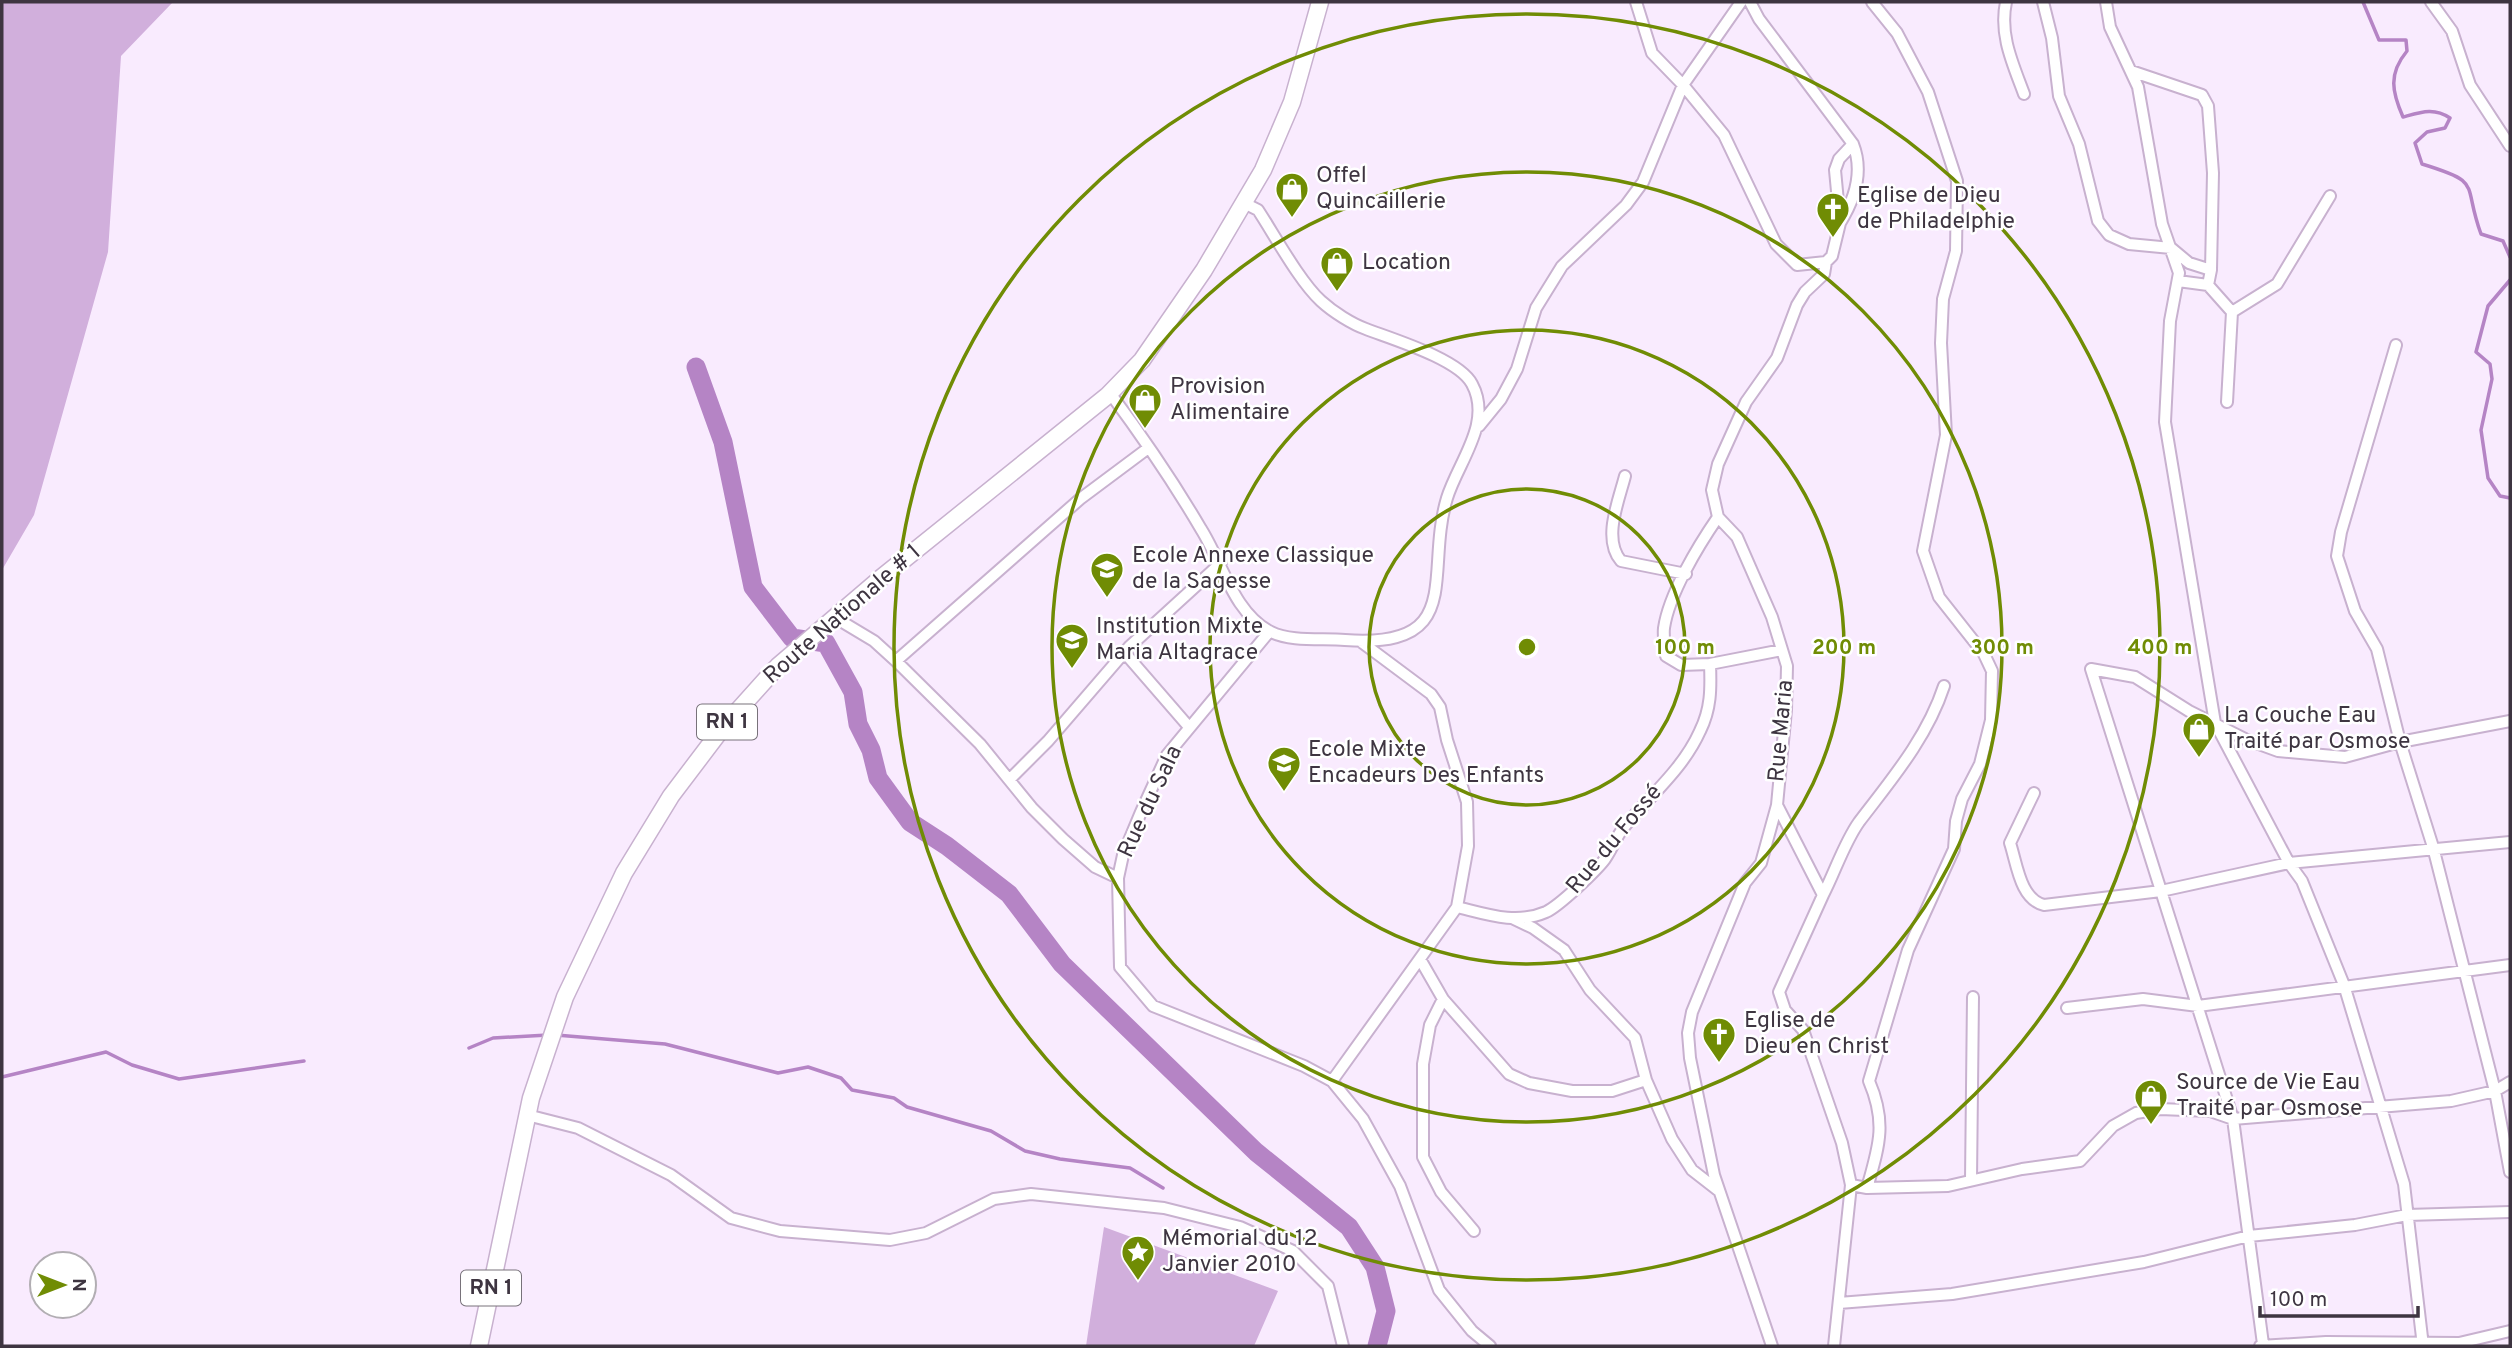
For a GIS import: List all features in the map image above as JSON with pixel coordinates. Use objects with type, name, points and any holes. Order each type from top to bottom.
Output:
[{"type":"main road","name":"Route Nationale # 1","points":[[479,1346],[527,1115],[560,1010],[581,958],[624,873],[664,807],[724,726],[778,666],[834,617],[1110,393],[1149,351],[1246,204],[1292,102],[1320,2]]},
{"type":"street","points":[[1636,2],[1651,54],[1683,85],[1724,135],[1776,244],[1797,265],[1826,262]]},
{"type":"street","points":[[1110,393],[1221,563],[1245,611],[1269,632],[1360,641],[1402,637],[1415,629],[1428,614],[1438,587],[1442,515],[1454,477],[1479,426],[1501,399],[1517,369],[1536,308],[1562,266],[1626,205],[1643,181],[1683,85],[1741,2]]},
{"type":"street","points":[[1750,2],[1759,19],[1853,144],[1859,160],[1856,189],[1840,223],[1832,256],[1826,262],[1824,274],[1805,292],[1797,305],[1777,358],[1746,402],[1718,464],[1712,490],[1718,517],[1686,574],[1663,630],[1666,656],[1681,664],[1710,664],[1782,649]]},
{"type":"street","points":[[1867,1188],[1877,1156],[1881,1121],[1879,1106],[1869,1081],[1908,950],[1954,849],[1956,821],[1962,799],[1980,764],[1991,720],[1992,671],[1984,653],[1939,597],[1923,551],[1946,435],[1941,343],[1943,299],[1956,251],[1957,181],[1928,92],[1897,33],[1872,2]]},
{"type":"street","points":[[2006,2],[2004,32],[2007,51],[2024,94]]},
{"type":"street","points":[[2043,2],[2052,38],[2059,96],[2079,144],[2098,221],[2109,235],[2129,244],[2171,248],[2189,263],[2211,270]]},
{"type":"street","points":[[2106,2],[2110,27],[2138,87],[2162,224],[2171,248],[2178,281],[2170,321],[2165,422],[2215,723],[2289,863],[2302,881],[2344,985],[2404,1184],[2423,1345]]},
{"type":"street","points":[[2431,2],[2452,31],[2470,85],[2510,146]]},
{"type":"street","points":[[2131,71],[2203,95],[2208,106],[2213,173],[2211,270],[2208,285]]},
{"type":"street","points":[[1840,223],[1835,170],[1839,159],[1853,144]]},
{"type":"street","points":[[2232,312],[2277,284],[2330,196]]},
{"type":"street","points":[[1246,204],[1258,210],[1320,300],[1366,329],[1409,343],[1463,373],[1473,385],[1479,426]]},
{"type":"street","points":[[2178,281],[2208,285],[2232,312],[2227,402]]},
{"type":"street","points":[[2396,345],[2341,532],[2337,556],[2354,611],[2377,649],[2400,742],[2433,847],[2462,970],[2495,1091],[2510,1172]]},
{"type":"street","points":[[896,661],[1080,499],[1147,449]]},
{"type":"street","points":[[1625,476],[1612,545],[1616,555],[1621,561],[1686,574]]},
{"type":"street","name":"Rue Maria","points":[[1718,517],[1737,537],[1772,617],[1787,666],[1786,710],[1777,805],[1761,863],[1745,883],[1690,1020],[1690,1058],[1719,1191],[1772,1346]]},
{"type":"street","points":[[1011,778],[1048,741],[1124,652],[1221,563]]},
{"type":"street","points":[[834,617],[874,641],[896,661],[1011,778],[1032,808],[1063,839],[1095,867],[1118,878]]},
{"type":"street","name":"Rue du Sala","points":[[1269,632],[1167,755],[1123,855],[1118,878],[1120,967],[1133,986],[1153,1006],[1244,1041],[1332,1082]]},
{"type":"street","points":[[1360,641],[1431,694],[1440,707],[1447,740],[1467,802],[1468,846],[1457,907],[1332,1082],[1363,1119],[1400,1186],[1439,1290],[1472,1331],[1490,1346]]},
{"type":"street","points":[[1124,652],[1189,727]]},
{"type":"street","name":"Rue du Fossé","points":[[1457,907],[1511,918],[1546,912],[1565,900],[1604,860],[1623,828],[1653,797],[1700,732],[1711,701],[1710,664]]},
{"type":"street","points":[[2510,721],[2400,742],[2345,757],[2278,751],[2215,723],[2135,677],[2091,669],[2233,1119],[2261,1345],[2459,1343],[2510,1331]]},
{"type":"street","points":[[1833,1346],[1851,1185],[1842,1143],[1803,1030],[1785,1010],[1779,992],[1858,825],[1878,800],[1934,716],[1944,686]]},
{"type":"street","points":[[2034,793],[2010,843],[2026,892],[2035,903],[2044,905],[2161,891],[2289,863],[2433,847],[2510,842]]},
{"type":"street","points":[[1777,805],[1823,895]]},
{"type":"street","points":[[1511,918],[1533,928],[1564,950],[1590,990],[1635,1038],[1646,1080],[1672,1139],[1692,1170],[1719,1191]]},
{"type":"street","points":[[1420,959],[1443,999],[1509,1074],[1529,1083],[1572,1091],[1612,1091],[1646,1080]]},
{"type":"street","points":[[2067,1009],[2143,999],[2198,1006],[2510,965]]},
{"type":"street","points":[[1971,1180],[1973,998]]},
{"type":"street","points":[[1443,999],[1430,1025],[1423,1064],[1423,1157],[1441,1192],[1474,1231]]},
{"type":"street","points":[[1851,1185],[1867,1188],[1948,1186],[2080,1161],[2113,1126],[2136,1113],[2160,1109],[2210,1111],[2233,1119],[2451,1101],[2495,1091],[2510,1082]]},
{"type":"street","points":[[527,1115],[578,1128],[671,1175],[731,1218],[780,1231],[890,1240],[926,1233],[994,1199],[1031,1194],[1164,1208],[1240,1227],[1293,1251],[1328,1286],[1343,1346]]},
{"type":"street","points":[[1839,1303],[1952,1294],[2144,1262],[2249,1236],[2407,1215],[2510,1212]]},
{"type":"shaded area","points":[[2,2],[173,2],[121,56],[108,252],[34,515],[2,570]]},
{"type":"shaded area","points":[[1104,1227],[1278,1291],[1254,1346],[1086,1346]]},
{"type":"waterway","points":[[2363,2],[2379,40],[2406,40],[2407,51],[2394,75],[2394,91],[2403,117],[2433,112],[2450,118],[2445,128],[2427,132],[2415,143],[2422,164],[2442,170],[2463,181],[2468,187],[2481,234],[2503,241],[2510,257]]},
{"type":"waterway","points":[[2510,280],[2488,306],[2476,352],[2490,364],[2492,379],[2481,430],[2488,478],[2500,496],[2510,498]]},
{"type":"waterway","points":[[696,367],[723,442],[753,587],[792,638],[826,643],[853,692],[858,724],[871,750],[878,778],[910,822],[947,846],[1009,894],[1062,964],[1256,1152],[1349,1227],[1375,1267],[1386,1311],[1377,1346]]},
{"type":"waterway","points":[[469,1048],[493,1038],[548,1035]]},
{"type":"waterway","points":[[556,1035],[665,1044],[778,1073],[808,1067],[841,1078],[852,1090],[894,1098],[907,1107],[991,1131],[1025,1151],[1060,1159],[1130,1168],[1163,1188]]},
{"type":"waterway","points":[[2,1077],[106,1052],[132,1065],[179,1079],[304,1061]]},
{"type":"place","name":"Offel Quincaillerie","points":[[1292,219]]},
{"type":"place","name":"Eglise de Dieu de Philadelphie","points":[[1833,239]]},
{"type":"place","name":"Location","points":[[1337,293]]},
{"type":"place","name":"Provision Alimentaire","points":[[1145,430]]},
{"type":"place","name":"Ecole Annexe Classique de la Sagesse","points":[[1107,599]]},
{"type":"place","name":"Institution Mixte Maria Altagrace","points":[[1072,670]]},
{"type":"place","name":"La Couche Eau Traité par Osmose","points":[[2199,759]]},
{"type":"place","name":"Ecole Mixte Encadeurs Des Enfants","points":[[1284,793]]},
{"type":"place","name":"Eglise de Dieu en Christ","points":[[1719,1064]]},
{"type":"place","name":"Source de Vie Eau Traité par Osmose","points":[[2151,1126]]},
{"type":"place","name":"Mémorial du 12 Janvier 2010","points":[[1138,1282]]}]
